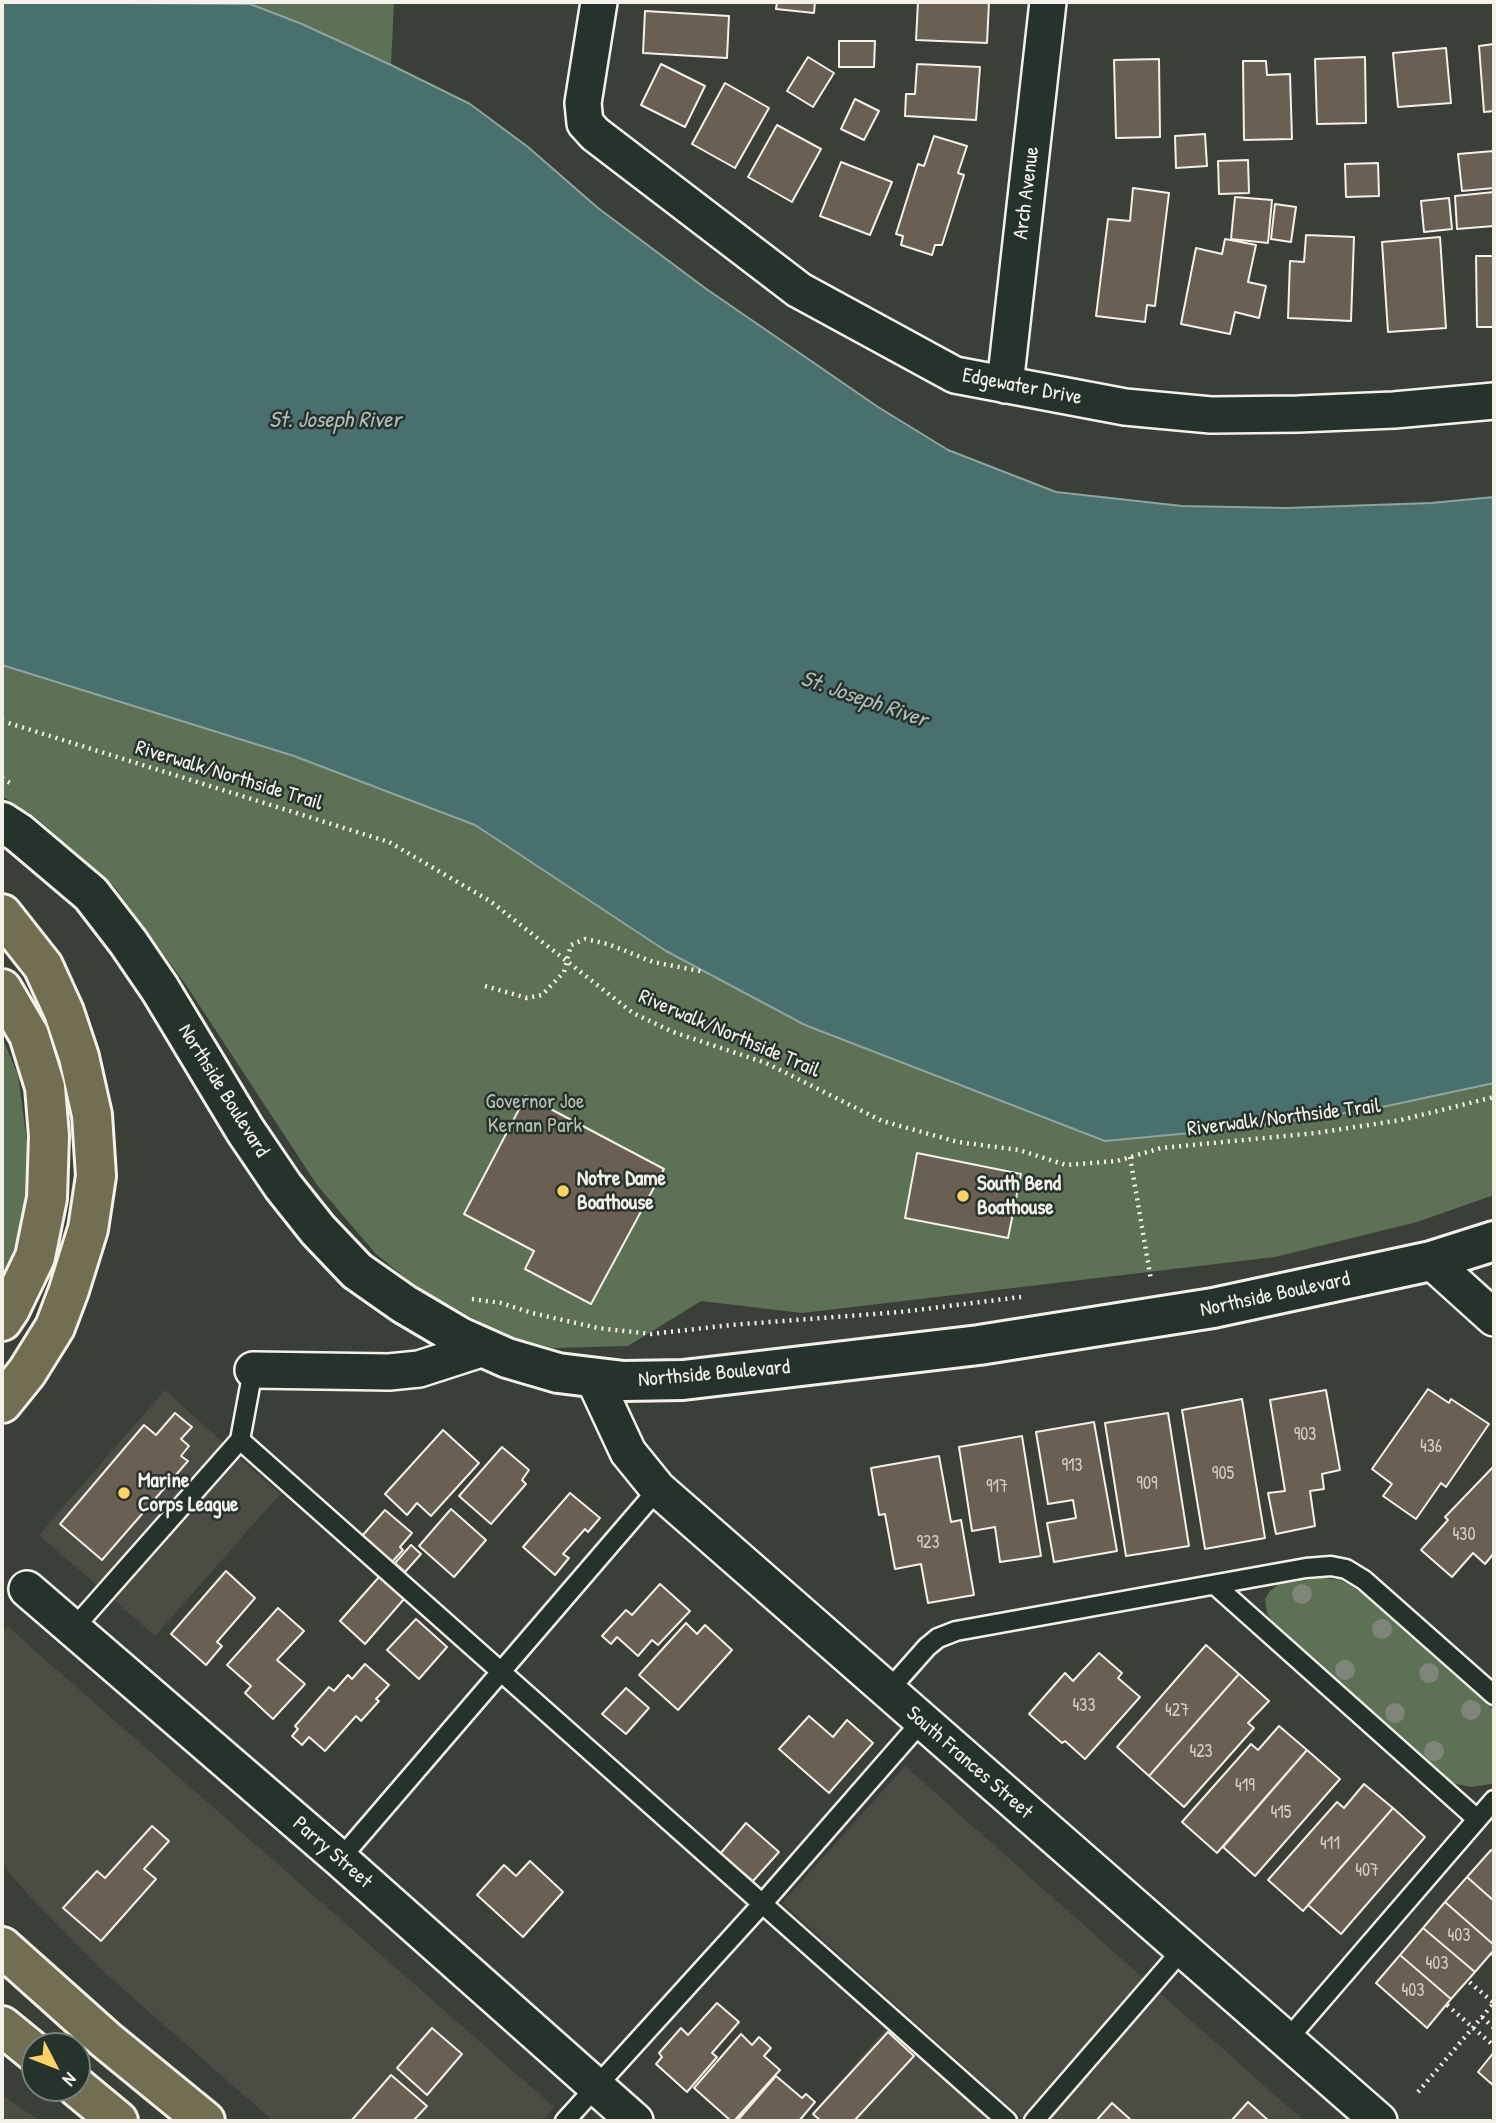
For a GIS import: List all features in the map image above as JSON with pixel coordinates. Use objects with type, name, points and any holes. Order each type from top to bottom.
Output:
[{"type":"main road","points":[[2,914],[43,966],[64,1012],[79,1057],[92,1115],[96,1176],[88,1229],[55,1327],[27,1372],[2,1404]]},
{"type":"main road","points":[[2,989],[29,1035],[45,1087],[50,1136],[47,1198],[35,1257],[2,1321]]},
{"type":"main road","points":[[8,1948],[106,2040],[205,2121]]},
{"type":"main road","points":[[2,2026],[21,2042]]},
{"type":"main road","points":[[91,2099],[118,2121]]},
{"type":"street","name":"Edgewater Drive","points":[[599,2],[583,103],[585,123],[595,134],[799,290],[955,375],[1125,407],[1211,415],[1380,411],[1494,401]]},
{"type":"street","name":"Arch Avenue","points":[[1005,384],[1048,2]]},
{"type":"street","name":"Northside Boulevard","points":[[2,822],[19,833],[91,894],[160,989],[260,1152],[318,1230],[367,1278],[404,1304],[484,1348],[507,1358],[558,1373],[624,1381],[683,1380],[979,1345],[1213,1308],[1431,1261],[1494,1241]]},
{"type":"street","points":[[1431,1261],[1494,1318]]},
{"type":"street","points":[[253,1370],[399,1371],[419,1369],[484,1348]]},
{"type":"street","name":"South Frances Street","points":[[593,1377],[628,1452],[658,1489],[1380,2121]]},
{"type":"street","name":"Parry Street","points":[[27,1589],[340,1859],[635,2121]]},
{"type":"lane","points":[[73,1629],[240,1440],[253,1370]]},
{"type":"lane","points":[[240,1440],[1007,2121]]},
{"type":"lane","points":[[340,1859],[658,1489]]},
{"type":"lane","points":[[888,1691],[927,1647],[938,1638],[956,1631],[1306,1568],[1331,1566],[1346,1569],[1364,1580],[1494,1695]]},
{"type":"lane","points":[[1215,1585],[1477,1819]]},
{"type":"lane","points":[[565,2121],[763,1903],[922,1721]]},
{"type":"lane","points":[[1287,2040],[1494,1800]]},
{"type":"lane","points":[[1034,2121],[1183,1949]]},
{"type":"path","name":"Riverwalk/Northside Trail","points":[[2,721],[389,842],[490,901],[633,1013],[673,1032],[766,1063],[882,1121],[958,1142],[1018,1150],[1066,1165],[1117,1161],[1161,1147],[1316,1133],[1401,1120],[1494,1097]]},
{"type":"path","points":[[485,986],[527,998],[542,995],[564,972],[571,945],[585,939],[608,944],[653,962],[705,972]]},
{"type":"path","points":[[1130,1157],[1151,1281],[1138,1283]]},
{"type":"path","points":[[465,1298],[500,1303],[598,1328],[651,1334],[900,1312],[1032,1296]]},
{"type":"path","points":[[1418,2092],[1494,2003],[1468,1981]]},
{"type":"path","points":[[1447,2005],[1494,2046]]},
{"type":"path","points":[[1482,2017],[1494,2028]]},
{"type":"shaded area","points":[[165,1390],[280,1494],[155,1636],[39,1535]]},
{"type":"shaded area","points":[[7,1626],[554,2107],[542,2121],[273,2121],[105,1973],[29,1896],[2,1864],[2,1633]]},
{"type":"shaded area","points":[[905,1766],[1304,2121],[1025,2121],[782,1903]]},
{"type":"shaded area","points":[[887,2027],[991,2121],[805,2121]]},
{"type":"shaded area","points":[[2,2095],[40,2121],[2,2121]]},
{"type":"green space","points":[[172,2],[394,2],[391,65],[302,24]]},
{"type":"green space","name":"Governor Joe Kernan Park","points":[[2,665],[294,756],[475,825],[665,951],[805,1025],[1105,1141],[1233,1129],[1373,1109],[1494,1083],[1494,1195],[1417,1222],[1275,1257],[802,1313],[701,1301],[628,1346],[553,1348],[507,1337],[418,1288],[376,1254],[317,1185],[186,985],[114,886],[35,817],[2,796]]},
{"type":"green space","points":[[2,1037],[18,1075],[29,1156],[24,1218],[2,1285]]},
{"type":"green space","points":[[1323,1578],[1340,1580],[1359,1590],[1494,1710],[1494,1781],[1491,1784],[1471,1787],[1452,1783],[1276,1627],[1267,1613],[1265,1599],[1270,1591],[1279,1584]]},
{"type":"water","name":"St. Joseph River","points":[[2,2],[250,4],[302,24],[391,65],[470,104],[528,147],[598,208],[705,288],[878,407],[948,450],[1056,492],[1182,506],[1286,508],[1431,503],[1494,497],[1494,1083],[1373,1109],[1233,1129],[1105,1141],[805,1025],[666,951],[475,825],[294,756],[2,665]]},
{"type":"building","points":[[777,2],[815,2],[814,13],[776,9]]},
{"type":"building","points":[[918,2],[989,2],[987,43],[916,40]]},
{"type":"building","points":[[645,11],[729,16],[727,58],[643,53]]},
{"type":"building","points":[[839,41],[875,41],[874,67],[839,67]]},
{"type":"building","points":[[1494,44],[1494,111],[1484,112],[1479,46]]},
{"type":"building","points":[[1446,48],[1451,103],[1398,107],[1393,53]]},
{"type":"building","points":[[808,57],[834,73],[813,107],[787,91]]},
{"type":"building","points":[[1365,57],[1366,123],[1317,124],[1315,59]]},
{"type":"building","points":[[1159,59],[1160,137],[1116,138],[1114,60]]},
{"type":"building","points":[[1243,61],[1266,61],[1267,75],[1290,74],[1292,139],[1244,140]]},
{"type":"building","points":[[661,64],[705,86],[685,127],[641,105]]},
{"type":"building","points":[[917,64],[980,67],[976,120],[905,116],[906,94],[915,94]]},
{"type":"building","points":[[725,83],[769,108],[735,168],[692,144]]},
{"type":"building","points":[[855,99],[879,111],[864,140],[841,129]]},
{"type":"building","points":[[777,125],[821,149],[792,202],[748,177]]},
{"type":"building","points":[[1205,134],[1207,166],[1176,168],[1175,136]]},
{"type":"building","points":[[934,136],[967,146],[958,173],[964,175],[942,245],[935,245],[932,255],[901,245],[903,236],[896,234],[918,164],[924,166]]},
{"type":"building","points":[[1494,151],[1494,188],[1462,191],[1458,154]]},
{"type":"building","points":[[1248,160],[1249,193],[1219,194],[1218,161]]},
{"type":"building","points":[[841,162],[892,182],[870,235],[820,216]]},
{"type":"building","points":[[1378,163],[1379,196],[1346,197],[1345,164]]},
{"type":"building","points":[[1133,188],[1169,193],[1155,306],[1147,305],[1145,322],[1096,316],[1108,219],[1130,221]]},
{"type":"building","points":[[1494,192],[1494,226],[1457,229],[1455,196]]},
{"type":"building","points":[[1235,197],[1272,200],[1268,243],[1231,239]]},
{"type":"building","points":[[1449,198],[1452,229],[1424,232],[1421,201]]},
{"type":"building","points":[[1275,204],[1296,207],[1291,242],[1271,239]]},
{"type":"building","points":[[1306,235],[1354,237],[1351,321],[1288,318],[1290,261],[1304,262]]},
{"type":"building","points":[[1440,237],[1446,328],[1388,332],[1382,242]]},
{"type":"building","points":[[1225,239],[1256,245],[1248,282],[1266,286],[1259,318],[1235,312],[1230,334],[1181,324],[1196,248],[1222,254]]},
{"type":"building","points":[[1476,256],[1494,256],[1494,327],[1477,327]]},
{"type":"building","name":"Notre Dame Boathouse","points":[[526,1096],[664,1169],[591,1304],[525,1269],[534,1251],[464,1214]]},
{"type":"building","name":"South Bend Boathouse","points":[[917,1153],[1021,1174],[1008,1238],[905,1218]]},
{"type":"building","points":[[1428,1389],[1449,1403],[1451,1399],[1489,1424],[1446,1487],[1441,1483],[1416,1519],[1383,1496],[1392,1484],[1372,1469]]},
{"type":"building","points":[[1326,1390],[1340,1470],[1322,1474],[1324,1489],[1310,1491],[1315,1526],[1276,1534],[1268,1493],[1285,1491],[1270,1400]]},
{"type":"building","points":[[1242,1399],[1265,1538],[1205,1549],[1182,1410]]},
{"type":"building","name":"Marine Corps League","points":[[175,1413],[192,1427],[181,1439],[189,1446],[181,1456],[188,1461],[102,1560],[60,1524],[144,1425],[156,1435]]},
{"type":"building","points":[[1168,1413],[1189,1546],[1126,1556],[1105,1423]]},
{"type":"building","points":[[1094,1422],[1117,1551],[1054,1562],[1047,1523],[1076,1518],[1073,1500],[1048,1504],[1036,1432]]},
{"type":"building","points":[[443,1430],[479,1463],[431,1516],[417,1503],[407,1515],[385,1494]]},
{"type":"building","points":[[1022,1436],[1041,1556],[1000,1562],[995,1527],[972,1531],[959,1447]]},
{"type":"building","points":[[502,1447],[529,1470],[522,1480],[526,1484],[491,1524],[459,1496]]},
{"type":"building","points":[[939,1456],[951,1522],[961,1520],[974,1595],[928,1603],[921,1564],[895,1569],[885,1514],[879,1515],[871,1468]]},
{"type":"building","points":[[1494,1466],[1494,1553],[1485,1564],[1473,1553],[1452,1577],[1421,1550],[1448,1520],[1445,1517]]},
{"type":"building","points":[[570,1493],[600,1518],[588,1532],[585,1529],[563,1554],[569,1558],[555,1575],[523,1547]]},
{"type":"building","points":[[451,1509],[486,1540],[454,1577],[419,1546]]},
{"type":"building","points":[[385,1510],[412,1533],[400,1547],[403,1550],[392,1562],[362,1536]]},
{"type":"building","points":[[411,1545],[421,1554],[405,1572],[395,1563]]},
{"type":"building","points":[[226,1571],[255,1598],[217,1642],[222,1646],[206,1665],[171,1634]]},
{"type":"building","points":[[379,1577],[404,1599],[365,1644],[340,1621]]},
{"type":"building","points":[[660,1584],[690,1611],[658,1645],[652,1640],[638,1656],[617,1637],[611,1644],[602,1636],[626,1610],[632,1615]]},
{"type":"building","points":[[278,1608],[304,1631],[277,1660],[305,1684],[273,1719],[245,1693],[251,1686],[227,1665]]},
{"type":"building","points":[[416,1619],[447,1647],[419,1679],[387,1650]]},
{"type":"building","points":[[686,1623],[697,1634],[705,1625],[732,1650],[678,1710],[639,1675]]},
{"type":"building","points":[[1206,1645],[1239,1674],[1149,1776],[1117,1747]]},
{"type":"building","points":[[1099,1653],[1122,1673],[1118,1678],[1140,1697],[1085,1759],[1029,1714],[1065,1673],[1073,1681]]},
{"type":"building","points":[[365,1664],[389,1685],[376,1699],[379,1701],[361,1721],[356,1716],[325,1751],[309,1737],[302,1745],[292,1736],[298,1729],[295,1726],[329,1687],[334,1691],[348,1675],[352,1679]]},
{"type":"building","points":[[1239,1674],[1269,1701],[1248,1723],[1254,1728],[1184,1807],[1149,1776]]},
{"type":"building","points":[[626,1688],[649,1708],[626,1734],[602,1714]]},
{"type":"building","points":[[809,1716],[833,1737],[847,1720],[873,1743],[829,1793],[779,1749]]},
{"type":"building","points":[[1279,1726],[1307,1750],[1217,1853],[1182,1822],[1251,1744],[1258,1750]]},
{"type":"building","points":[[1307,1750],[1340,1779],[1255,1876],[1223,1847]]},
{"type":"building","points":[[1364,1784],[1393,1808],[1303,1911],[1268,1880],[1337,1802],[1344,1808]]},
{"type":"building","points":[[1393,1808],[1425,1837],[1341,1934],[1308,1905]]},
{"type":"building","points":[[746,1823],[779,1852],[753,1881],[720,1854]]},
{"type":"building","points":[[152,1826],[169,1841],[144,1869],[156,1879],[101,1941],[63,1908],[97,1871],[105,1878]]},
{"type":"building","points":[[1491,1850],[1494,1852],[1494,1901],[1467,1877]]},
{"type":"building","points":[[530,1861],[563,1892],[523,1937],[477,1895],[504,1865],[516,1876]]},
{"type":"building","points":[[1467,1877],[1494,1901],[1494,1945],[1445,1902]]},
{"type":"building","points":[[1445,1902],[1494,1945],[1494,1950],[1475,1972],[1423,1928]]},
{"type":"building","points":[[1423,1928],[1475,1972],[1451,1999],[1400,1955]]},
{"type":"building","points":[[1400,1955],[1451,1999],[1427,2028],[1376,1983]]},
{"type":"building","points":[[717,2003],[739,2022],[712,2053],[717,2057],[687,2092],[656,2064],[662,2057],[659,2053],[681,2028],[688,2035]]},
{"type":"building","points":[[432,2028],[462,2054],[427,2095],[397,2068]]},
{"type":"building","points":[[888,2032],[914,2056],[854,2121],[821,2121],[813,2114]]},
{"type":"building","points":[[741,2034],[752,2045],[759,2037],[771,2048],[764,2056],[780,2070],[734,2121],[731,2121],[694,2088]]},
{"type":"building","points":[[1494,2052],[1494,2086],[1478,2072]]},
{"type":"building","points":[[391,2075],[427,2106],[413,2121],[351,2121]]},
{"type":"building","points":[[776,2076],[802,2098],[806,2094],[815,2102],[799,2121],[737,2121]]},
{"type":"building","points":[[1248,2102],[1269,2121],[1231,2121]]},
{"type":"building","points":[[1112,2103],[1132,2121],[1096,2121]]},
{"type":"place","name":"Notre Dame Boathouse","points":[[563,1191]]},
{"type":"place","name":"South Bend Boathouse","points":[[963,1196]]},
{"type":"place","name":"Marine Corps League","points":[[124,1493]]}]
